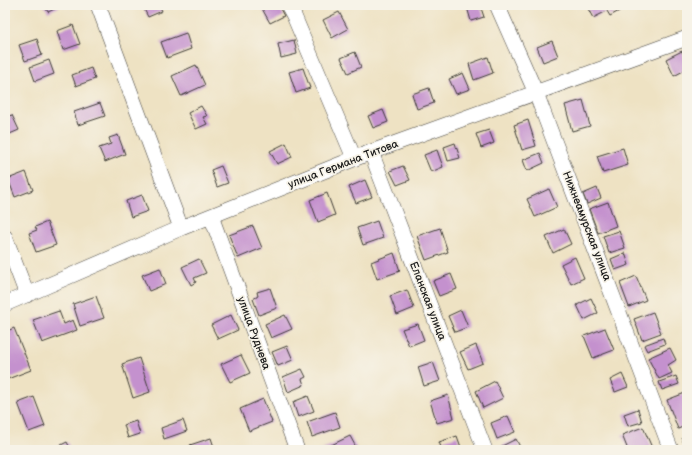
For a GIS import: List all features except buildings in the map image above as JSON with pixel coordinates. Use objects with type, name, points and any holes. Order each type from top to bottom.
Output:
[{"type":"street","points":[[98,5],[181,228]]},
{"type":"street","points":[[288,5],[354,158]]},
{"type":"street","name":"Нижнеамурская улица","points":[[497,5],[536,93],[672,450]]},
{"type":"street","name":"улица Германа Титова","points":[[5,304],[181,228],[354,158],[687,38]]},
{"type":"street","name":"Еланская улица","points":[[371,152],[485,450]]},
{"type":"street","name":"улица Руднева","points":[[211,216],[296,450]]},
{"type":"street","points":[[5,236],[27,295]]}]
